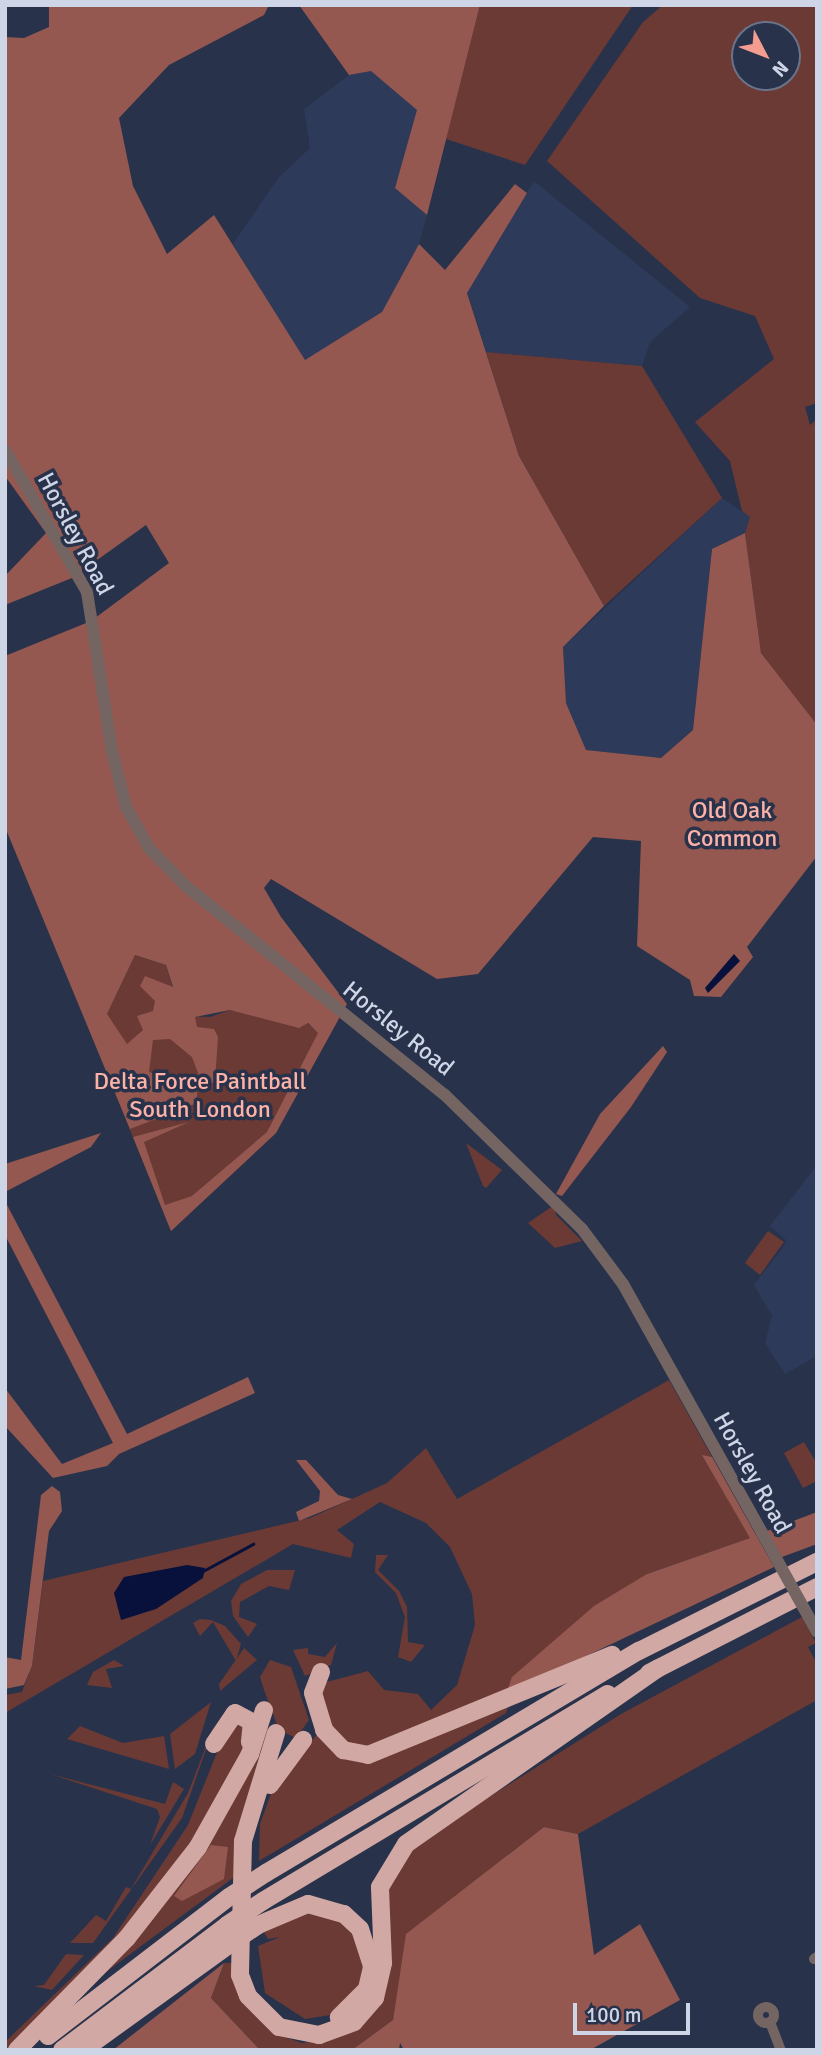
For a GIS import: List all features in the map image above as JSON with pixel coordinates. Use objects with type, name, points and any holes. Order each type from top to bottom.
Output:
[{"type":"highway","points":[[321,1672],[313,1693],[324,1730],[343,1750],[368,1755],[696,1620],[817,1562]]},
{"type":"highway","points":[[62,2050],[227,1925],[263,1901],[659,1668],[817,1587]]},
{"type":"highway","points":[[33,2050],[229,1897],[266,1873],[696,1620]]},
{"type":"highway","points":[[276,1733],[243,1841],[240,1975],[248,1996],[279,2027],[319,2035],[354,2021],[375,1998],[383,1963],[380,1887],[405,1844],[659,1668]]},
{"type":"highway","points":[[17,2050],[160,1898],[202,1842],[244,1765],[264,1710]]},
{"type":"highway","points":[[214,1744],[230,1716],[249,1717],[244,1765]]},
{"type":"highway","points":[[83,2050],[230,1944],[258,1925],[308,1905],[344,1914],[370,1946],[367,1989],[336,2019],[302,2022],[270,2007],[251,1975],[258,1815],[281,1766],[303,1740]]},
{"type":"street","name":"Horsley Road","points":[[5,450],[87,592],[112,751],[126,807],[149,848],[187,887],[446,1095],[582,1228],[623,1284],[817,1632]]},
{"type":"street","points":[[771,2022],[781,2050]]},
{"type":"shaded area","points":[[371,70],[418,110],[395,187],[427,215],[419,244],[382,312],[305,361],[233,244],[279,177],[310,148],[304,109],[349,75]]},
{"type":"shaded area","points":[[534,181],[690,307],[650,342],[642,366],[486,352],[467,292]]},
{"type":"shaded area","points":[[722,498],[750,517],[745,533],[712,549],[693,730],[661,758],[586,750],[566,703],[563,647]]},
{"type":"shaded area","points":[[734,954],[740,961],[708,993],[705,988]]},
{"type":"shaded area","points":[[817,1165],[817,1356],[785,1374],[765,1343],[772,1316],[754,1285],[786,1240],[770,1226]]},
{"type":"shaded area","points":[[187,1565],[205,1568],[203,1578],[156,1609],[121,1620],[114,1593],[124,1577]]},
{"type":"green space","name":"Old Oak Common","points":[[49,5],[269,5],[264,15],[169,65],[119,118],[133,186],[167,254],[214,215],[305,360],[382,312],[419,244],[445,270],[515,184],[527,193],[467,293],[519,456],[604,606],[563,647],[566,703],[586,750],[661,758],[693,730],[712,549],[745,533],[761,653],[817,725],[817,856],[747,947],[753,957],[721,997],[694,996],[690,980],[637,946],[641,841],[593,837],[478,974],[437,979],[271,879],[264,888],[281,917],[347,1004],[276,1133],[171,1231],[133,1137],[189,1122],[144,1142],[165,1205],[192,1196],[267,1132],[318,1033],[308,1023],[299,1028],[230,1010],[195,1017],[197,1027],[214,1029],[218,1037],[215,1082],[203,1086],[192,1057],[170,1039],[153,1040],[149,1072],[197,1088],[197,1103],[130,1129],[5,827],[5,656],[91,621],[169,563],[146,525],[72,578],[5,605],[5,576],[46,533],[5,476],[5,37],[24,38],[49,27]],"holes":[[[135,955],[166,965],[173,987],[145,976],[140,986],[155,1001],[153,1011],[137,1016],[143,1030],[127,1044],[107,1014]]]},
{"type":"green space","points":[[299,5],[480,5],[427,215],[395,188],[417,110],[371,71],[349,75]]},
{"type":"green space","points":[[480,5],[633,5],[525,165],[446,139]]},
{"type":"green space","points":[[663,5],[817,5],[817,403],[805,407],[810,425],[817,419],[817,726],[761,653],[745,533],[750,517],[742,511],[730,461],[695,422],[774,359],[755,316],[700,298],[547,161],[643,22]]},
{"type":"green space","points":[[486,352],[642,366],[722,498],[604,606],[519,456]]},
{"type":"green space","name":"Delta Force Paintball South London","points":[[135,955],[166,965],[181,1016],[210,1017],[230,1010],[307,1023],[324,1038],[276,1133],[171,1231],[87,1024],[107,1014]]},
{"type":"green space","points":[[663,1046],[667,1052],[631,1107],[562,1196],[556,1194],[600,1114]]},
{"type":"green space","points":[[101,1133],[91,1147],[5,1192],[5,1164]]},
{"type":"green space","points":[[466,1143],[502,1170],[486,1188],[483,1186]]},
{"type":"green space","points":[[5,1201],[127,1434],[248,1377],[255,1393],[119,1454],[107,1466],[53,1478],[5,1426],[5,1388],[62,1464],[113,1443],[5,1235]]},
{"type":"green space","points":[[554,1205],[556,1215],[582,1241],[555,1248],[528,1223]]},
{"type":"green space","points":[[768,1231],[784,1242],[760,1275],[745,1263]]},
{"type":"green space","points":[[669,1380],[756,1536],[647,1574],[506,1694],[374,1748],[350,1746],[336,1736],[320,1700],[323,1683],[368,1671],[384,1690],[418,1694],[431,1710],[457,1685],[475,1625],[472,1594],[450,1547],[426,1523],[380,1502],[337,1530],[354,1544],[351,1558],[293,1544],[5,1713],[5,1695],[22,1692],[32,1666],[43,1581],[310,1518],[387,1483],[426,1448],[457,1499]]},
{"type":"green space","points":[[804,1442],[817,1464],[817,1481],[803,1488],[784,1453]]},
{"type":"green space","points":[[702,1455],[712,1457],[774,1567],[506,1694],[512,1677],[594,1606],[647,1574],[750,1538]]},
{"type":"green space","points":[[296,1460],[306,1460],[338,1495],[352,1499],[299,1521],[296,1512],[319,1501],[320,1491]]},
{"type":"green space","points":[[52,1486],[60,1492],[62,1511],[49,1531],[32,1666],[24,1685],[5,1689],[5,1657],[21,1660],[41,1495]]},
{"type":"green space","points":[[817,1512],[817,1544],[782,1557],[767,1531]]},
{"type":"green space","points":[[376,1555],[388,1555],[378,1570],[399,1591],[407,1607],[408,1642],[425,1645],[411,1662],[398,1657],[405,1617],[396,1593],[375,1572]]},
{"type":"green space","points":[[267,1570],[295,1570],[289,1590],[269,1586],[240,1602],[239,1617],[257,1624],[248,1637],[233,1616],[231,1601],[241,1584]]},
{"type":"green space","points":[[802,1617],[816,1643],[808,1647],[817,1664],[817,1700],[578,1834],[544,1827],[407,1934],[393,2020],[352,2050],[260,2050],[211,1998],[224,1963],[234,1963],[242,1999],[273,2033],[302,2043],[333,2039],[382,2002],[392,1965],[383,1898],[408,1848],[621,1714]]},
{"type":"green space","points":[[200,1619],[211,1620],[225,1626],[241,1644],[236,1661],[213,1622],[200,1636],[193,1623]]},
{"type":"green space","points":[[337,1643],[331,1665],[305,1676],[293,1650],[308,1648],[308,1654],[325,1657]]},
{"type":"green space","points":[[244,1648],[257,1660],[220,1691],[219,1684]]},
{"type":"green space","points":[[114,1660],[124,1666],[106,1669],[112,1688],[87,1685],[93,1672]]},
{"type":"green space","points":[[270,1660],[291,1667],[309,1720],[296,1738],[279,1730],[264,1690],[260,1677]]},
{"type":"green space","points":[[211,1702],[195,1754],[175,1769],[170,1734]]},
{"type":"green space","points":[[509,1705],[506,1713],[259,1861],[260,1824],[272,1791],[318,1733],[343,1757]]},
{"type":"green space","points":[[217,1718],[182,1818],[93,1943],[70,1943],[96,1915],[106,1921],[126,1887],[131,1889],[188,1793]]},
{"type":"green space","points":[[244,1719],[247,1742],[201,1834],[133,1921],[5,2050],[5,2042],[113,1938],[188,1825],[224,1735]]},
{"type":"green space","points":[[266,1722],[271,1735],[237,1875],[102,1975],[157,1910]]},
{"type":"green space","points":[[80,1726],[123,1743],[164,1736],[169,1769],[67,1739]]},
{"type":"green space","points":[[50,1774],[165,1804],[173,1782],[184,1789],[150,1845],[160,1817],[157,1809]]},
{"type":"green space","points":[[544,1827],[578,1834],[594,1955],[640,1924],[680,2000],[590,2050],[404,2050],[400,2043],[399,2050],[352,2050],[393,2020],[406,1934]]},
{"type":"green space","points":[[211,1845],[228,1847],[224,1879],[182,1901],[174,1896]]},
{"type":"green space","points":[[314,1910],[335,1915],[357,1933],[366,1976],[337,2014],[305,2019],[265,1993],[258,1946],[280,1937],[268,1939],[263,1931]]},
{"type":"green space","points":[[66,1954],[84,1955],[52,1990],[34,1986],[44,1985]]},
{"type":"green space","points":[[224,1963],[211,1998],[260,2050],[113,2050]]},
{"type":"waterway","points":[[203,1571],[253,1544]]}]
